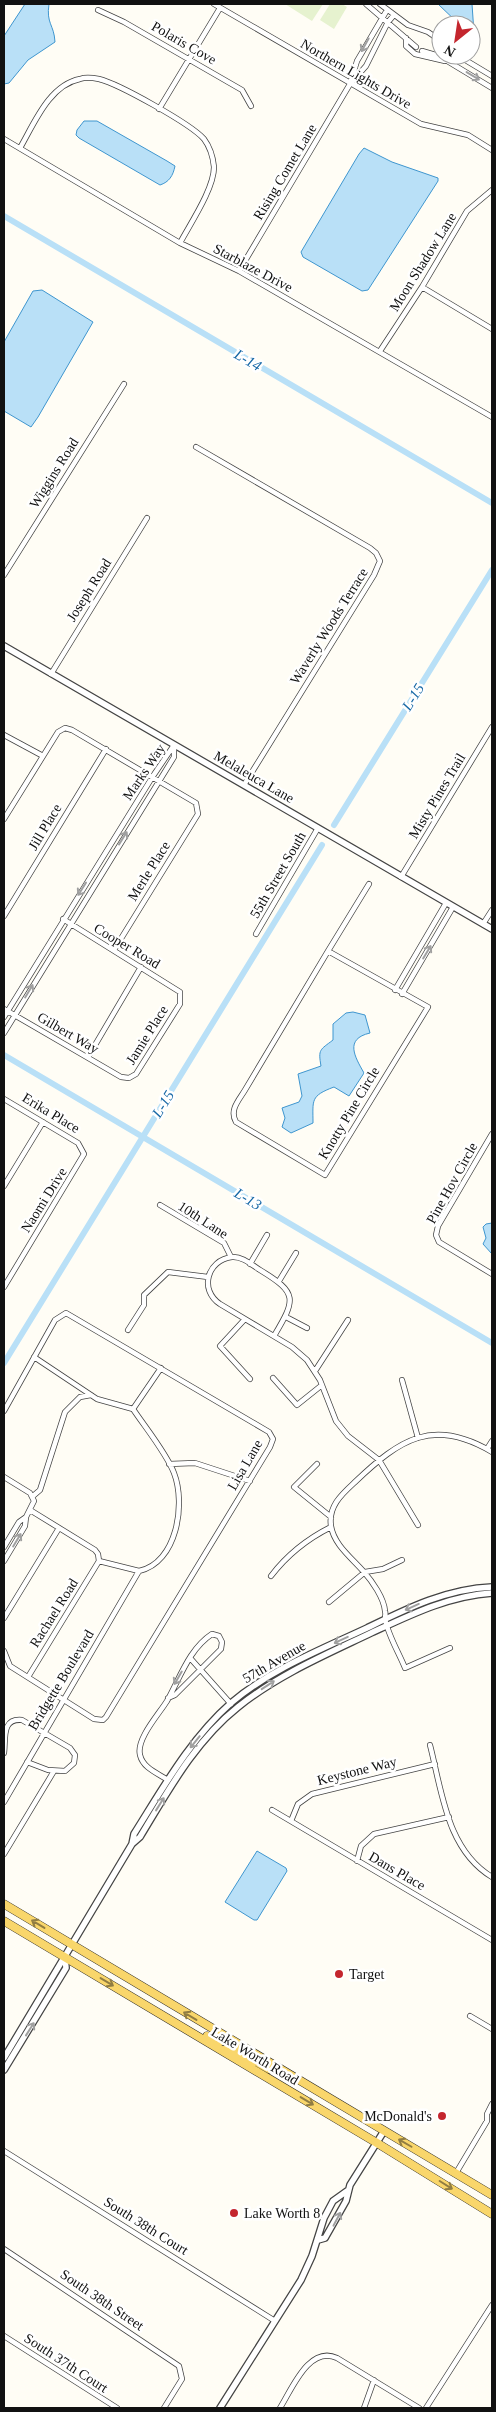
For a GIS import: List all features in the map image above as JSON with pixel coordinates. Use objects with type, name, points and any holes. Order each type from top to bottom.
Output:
[{"type":"main road","name":"Lake Worth Road","points":[[4,1904],[492,2195]]},
{"type":"main road","name":"Lake Worth Road","points":[[4,1921],[377,2143],[492,2214]]},
{"type":"main road","points":[[162,2015],[176,2017],[213,2040],[220,2042],[230,2039]]},
{"type":"main road","points":[[221,2050],[236,2050],[282,2076],[298,2080]]},
{"type":"street","name":"Northern Lights Drive","points":[[214,4],[421,124],[468,135],[492,150]]},
{"type":"street","points":[[366,4],[416,47]]},
{"type":"street","points":[[380,4],[412,28],[431,34]]},
{"type":"street","points":[[159,109],[220,8]]},
{"type":"street","name":"Polaris Cove","points":[[98,10],[124,22],[242,90],[251,106]]},
{"type":"street","name":"Rising Comet Lane","points":[[350,84],[357,60],[387,10]]},
{"type":"street","name":"Rising Comet Lane","points":[[239,271],[350,84],[366,66],[388,22],[394,15]]},
{"type":"street","points":[[406,38],[406,46],[415,54],[431,57]]},
{"type":"street","points":[[422,51],[431,54]]},
{"type":"street","points":[[455,65],[492,88]]},
{"type":"street","points":[[474,65],[492,76]]},
{"type":"street","points":[[20,148],[52,96],[64,85],[80,78],[97,78],[159,109],[203,139],[212,153],[214,169],[210,184],[180,243]]},
{"type":"street","name":"Starblaze Drive","points":[[4,139],[180,243],[239,271],[492,417]]},
{"type":"street","name":"Moon Shadow Lane","points":[[380,351],[468,211],[492,190]]},
{"type":"street","points":[[422,287],[492,329]]},
{"type":"street","name":"Wiggins Road","points":[[4,575],[124,384]]},
{"type":"street","name":"Waverly Woods Terrace","points":[[196,447],[370,548],[376,553],[380,562],[374,575],[244,784]]},
{"type":"street","name":"Joseph Road","points":[[50,674],[147,518]]},
{"type":"street","name":"Melaleuca Lane","points":[[4,646],[492,930]]},
{"type":"street","name":"Misty Pines Trail","points":[[401,877],[492,727]]},
{"type":"street","points":[[4,819],[58,732],[65,728],[72,730],[159,779]]},
{"type":"street","points":[[4,735],[43,756]]},
{"type":"street","name":"Marks Way","points":[[4,1017],[6,1010],[174,745]]},
{"type":"street","name":"Marks Way","points":[[4,1033],[174,757],[174,745]]},
{"type":"street","name":"Jill Place","points":[[4,916],[106,749]]},
{"type":"street","name":"Merle Place","points":[[114,950],[198,814],[196,803],[159,779]]},
{"type":"street","name":"55th Street South","points":[[256,934],[318,828]]},
{"type":"street","points":[[108,848],[114,852]]},
{"type":"street","name":"Knotty Pine Circle","points":[[328,952],[428,1007],[325,1175],[236,1122],[233,1116],[234,1110],[245,1090],[328,952],[369,884]]},
{"type":"street","points":[[395,990],[446,903]]},
{"type":"street","points":[[402,994],[453,907]]},
{"type":"street","points":[[483,924],[492,910]]},
{"type":"street","name":"Cooper Road","points":[[63,920],[180,992]]},
{"type":"street","points":[[35,966],[42,970]]},
{"type":"street","points":[[88,1057],[141,967]]},
{"type":"street","name":"Jamie Place","points":[[121,1077],[129,1078],[136,1074],[180,1004],[180,992]]},
{"type":"street","name":"Gilbert Way","points":[[6,1010],[121,1077]]},
{"type":"street","name":"Erika Place","points":[[4,1099],[78,1143],[84,1150]]},
{"type":"street","points":[[4,1186],[43,1122]]},
{"type":"street","name":"Pine Hov Circle","points":[[492,1134],[438,1226],[436,1235],[439,1242],[492,1274]]},
{"type":"street","name":"Naomi Drive","points":[[4,1287],[84,1158],[84,1150]]},
{"type":"street","name":"10th Lane","points":[[160,1205],[224,1243],[230,1257]]},
{"type":"street","points":[[250,1264],[267,1236]]},
{"type":"street","points":[[279,1281],[296,1253]]},
{"type":"street","points":[[274,1336],[286,1317],[290,1300],[287,1291],[279,1281],[238,1257],[230,1257],[214,1266],[208,1277],[208,1290],[212,1297],[300,1353],[315,1371],[322,1385],[331,1413],[341,1429],[379,1460],[418,1525]]},
{"type":"street","points":[[128,1330],[144,1305],[144,1295],[168,1272],[208,1277]]},
{"type":"street","name":"Lisa Lane","points":[[4,1411],[55,1320],[66,1313],[272,1436],[270,1447],[250,1481],[106,1717],[98,1721],[63,1699]]},
{"type":"street","points":[[286,1317],[307,1328]]},
{"type":"street","points":[[245,1319],[220,1346],[250,1379]]},
{"type":"street","points":[[315,1371],[348,1320]]},
{"type":"street","points":[[30,1510],[95,1550],[98,1554],[99,1562],[139,1571],[149,1568],[162,1558],[174,1531],[179,1497],[175,1476],[169,1464],[133,1409],[97,1399],[34,1357]]},
{"type":"street","points":[[133,1409],[161,1368]]},
{"type":"street","points":[[273,1378],[297,1404],[322,1385]]},
{"type":"street","points":[[402,1380],[418,1438]]},
{"type":"street","points":[[4,1561],[25,1526],[26,1517],[33,1505],[33,1496],[40,1490],[65,1412],[80,1397],[90,1395]]},
{"type":"street","points":[[450,1648],[405,1668],[386,1622],[385,1610],[379,1595],[365,1572],[338,1544],[331,1527],[331,1517],[339,1498],[379,1460],[398,1445],[418,1438],[452,1436],[468,1440],[492,1452]]},
{"type":"street","points":[[487,1449],[492,1441]]},
{"type":"street","points":[[169,1464],[195,1463],[250,1481]]},
{"type":"street","points":[[317,1464],[294,1487],[331,1517]]},
{"type":"street","points":[[4,1477],[33,1496]]},
{"type":"street","points":[[4,1547],[19,1522],[26,1517]]},
{"type":"street","points":[[271,1576],[283,1561],[312,1537],[331,1527]]},
{"type":"street","points":[[4,1618],[59,1528]]},
{"type":"street","points":[[329,1602],[365,1572],[383,1569],[402,1560]]},
{"type":"street","name":"Rachael Road","points":[[28,1677],[99,1562]]},
{"type":"street","name":"Bridgette Boulevard","points":[[4,1802],[139,1571]]},
{"type":"street","name":"57th Avenue","points":[[4,2058],[132,1844],[140,1837],[193,1755],[236,1708],[266,1686],[297,1668],[442,1595],[492,1587]]},
{"type":"street","name":"57th Avenue","points":[[132,1844],[134,1834],[168,1780],[204,1731],[231,1704],[263,1680],[294,1662],[386,1622],[444,1601],[492,1593]]},
{"type":"street","points":[[168,1698],[221,1649],[222,1642],[218,1636],[212,1634],[204,1639],[144,1734],[139,1754],[145,1766],[168,1780]]},
{"type":"street","points":[[4,1651],[10,1666],[63,1699]]},
{"type":"street","points":[[191,1659],[231,1704]]},
{"type":"street","points":[[4,1667],[10,1666]]},
{"type":"street","points":[[4,1753],[5,1730],[14,1721],[22,1720],[70,1748],[75,1755],[74,1763],[68,1770],[54,1771],[27,1762]]},
{"type":"street","points":[[430,1745],[453,1832],[462,1850],[478,1869],[492,1878]]},
{"type":"street","name":"Keystone Way","points":[[291,1821],[298,1804],[312,1794],[435,1764]]},
{"type":"street","points":[[4,1854],[54,1771]]},
{"type":"street","points":[[272,1810],[291,1821]]},
{"type":"street","points":[[357,1861],[360,1846],[374,1834],[449,1817]]},
{"type":"street","name":"Dans Place","points":[[291,1821],[492,1940]]},
{"type":"street","name":"57th Avenue","points":[[4,2070],[66,1968],[65,1957]]},
{"type":"street","points":[[470,2016],[492,2029]]},
{"type":"street","points":[[456,2173],[489,2121],[487,2114],[492,2104]]},
{"type":"street","points":[[220,2408],[301,2280],[318,2240],[324,2218],[333,2201],[347,2191],[384,2131]]},
{"type":"street","name":"South 38th Court","points":[[4,2151],[276,2321]]},
{"type":"street","points":[[318,2240],[325,2238],[331,2229],[346,2200],[347,2191]]},
{"type":"street","name":"South 38th Street","points":[[4,2248],[176,2363],[182,2375],[180,2383],[164,2408]]},
{"type":"street","points":[[426,2408],[492,2305]]},
{"type":"street","name":"South 37th Court","points":[[4,2336],[117,2408]]},
{"type":"street","points":[[280,2408],[307,2365],[313,2359],[321,2356],[337,2358],[419,2408]]},
{"type":"street","points":[[364,2408],[374,2380]]},
{"type":"green space","points":[[285,4],[323,4],[312,21]]},
{"type":"green space","points":[[330,4],[342,4],[347,7],[334,29],[320,20]]},
{"type":"water","points":[[25,4],[49,4],[49,20],[55,42],[28,60],[9,83],[4,84],[4,36]]},
{"type":"water","points":[[438,4],[472,4],[473,15],[450,15]]},
{"type":"water","points":[[84,121],[97,121],[175,166],[172,176],[160,185],[79,138],[76,135],[77,130]]},
{"type":"water","points":[[364,148],[392,162],[438,178],[438,181],[368,290],[362,291],[303,257],[301,252]]},
{"type":"water","points":[[42,290],[93,322],[31,427],[4,411],[4,342],[33,291]]},
{"type":"water","points":[[353,1012],[365,1015],[370,1033],[362,1036],[354,1044],[357,1061],[364,1073],[349,1096],[334,1087],[317,1096],[313,1104],[313,1123],[291,1133],[282,1127],[285,1118],[282,1108],[299,1102],[302,1096],[298,1074],[321,1066],[320,1053],[333,1040],[333,1024],[346,1013]]},
{"type":"water","points":[[492,1223],[492,1254],[483,1244],[486,1238],[483,1227],[486,1224]]},
{"type":"water","points":[[257,1851],[286,1868],[287,1871],[257,1920],[254,1920],[225,1902]]},
{"type":"waterway","name":"L-14","points":[[4,216],[492,503]]},
{"type":"waterway","name":"L-15","points":[[334,825],[492,570]]},
{"type":"waterway","name":"L-15","points":[[4,1363],[322,845]]},
{"type":"waterway","name":"L-13","points":[[4,1055],[492,1343]]},
{"type":"place","name":"Target","points":[[339,1974]]},
{"type":"place","name":"McDonald's","points":[[442,2116]]},
{"type":"place","name":"Lake Worth 8","points":[[234,2213]]}]
